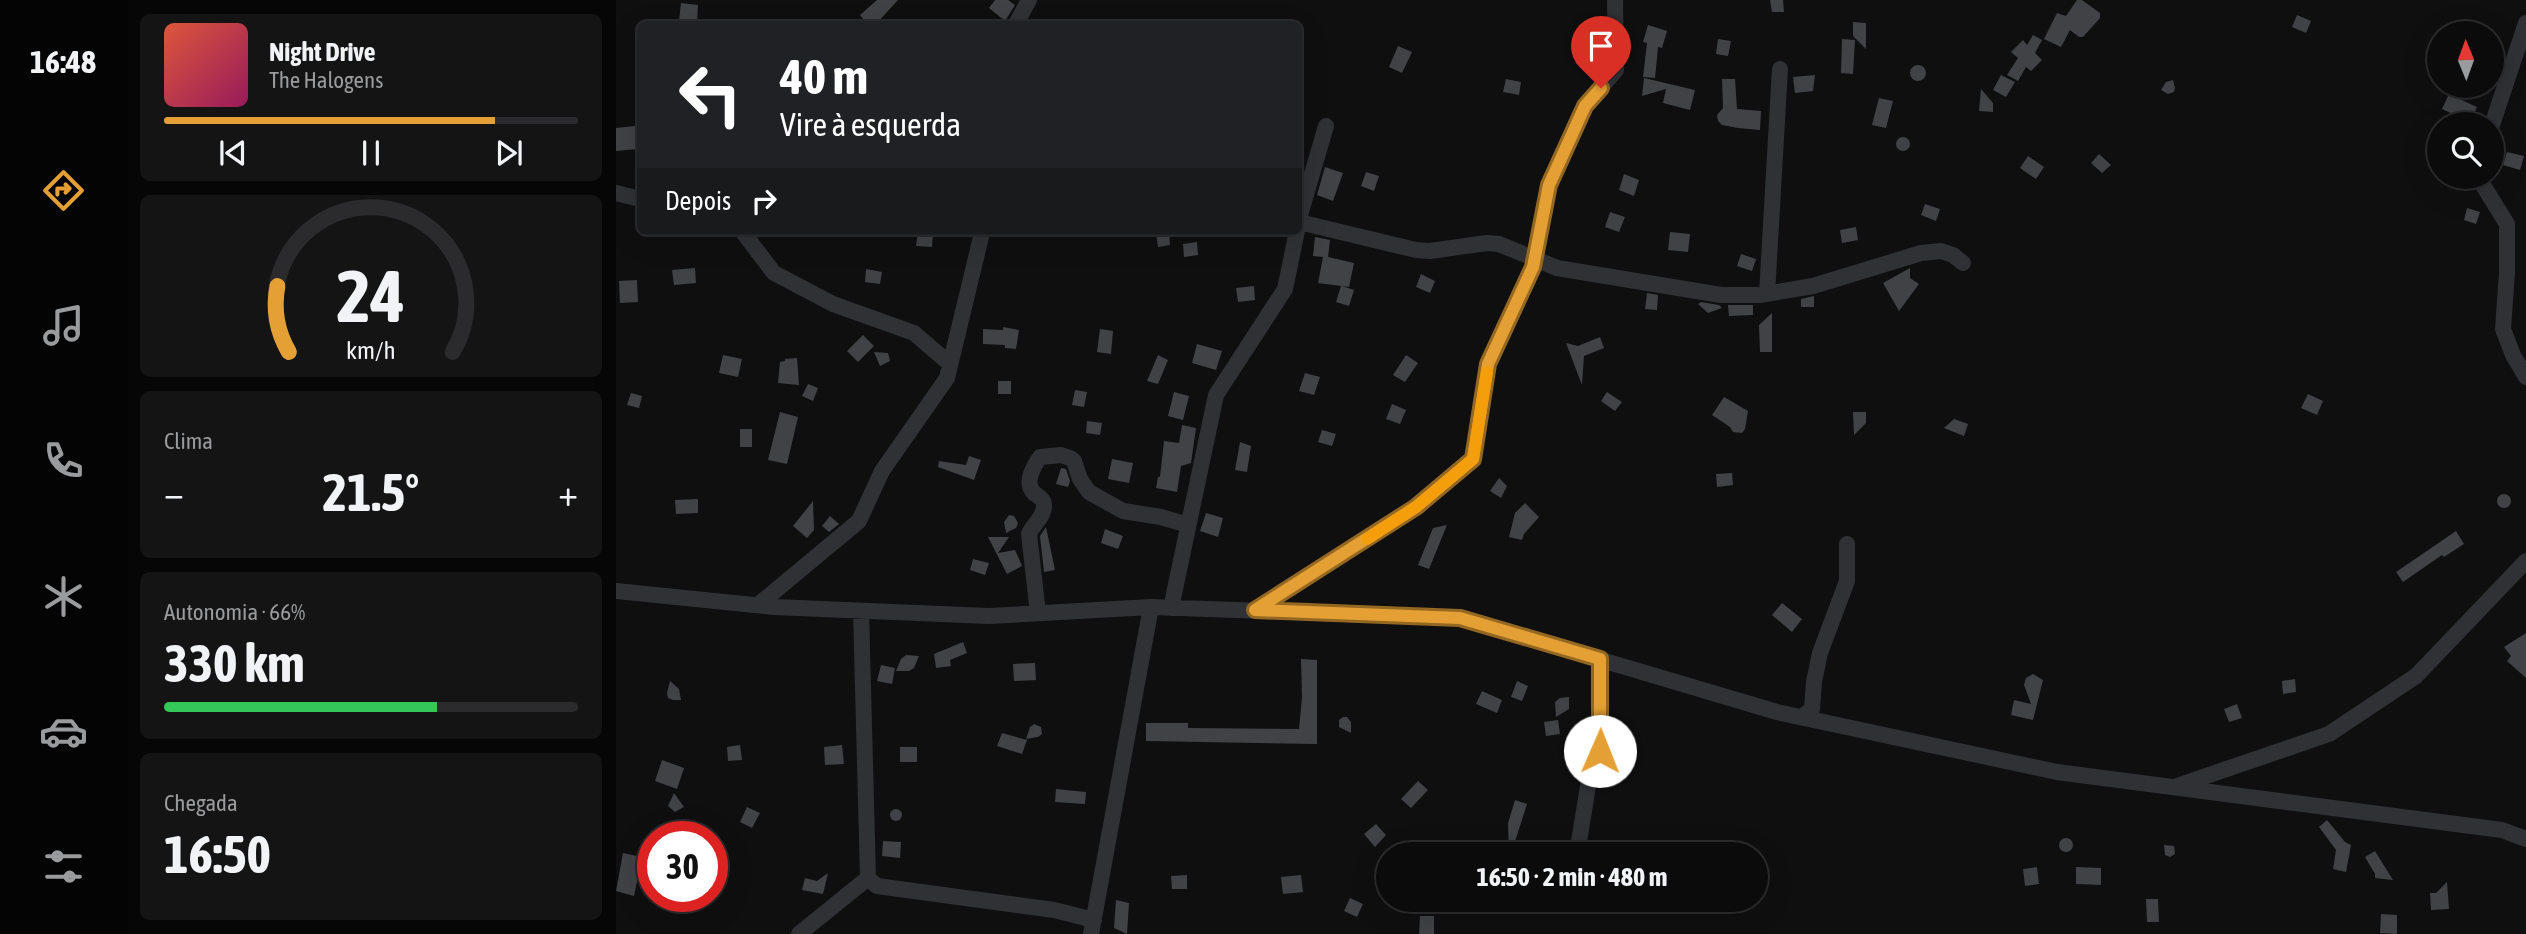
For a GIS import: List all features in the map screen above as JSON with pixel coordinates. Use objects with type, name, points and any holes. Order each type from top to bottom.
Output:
[{"type":"street","points":[[1018,21],[1028,0]]},
{"type":"street","points":[[1255,610],[1416,507],[1473,459],[1488,364],[1533,267],[1549,185],[1585,106],[1616,70],[1615,0]]},
{"type":"street","points":[[2496,112],[2526,23]]},
{"type":"street","points":[[1768,294],[1780,69]]},
{"type":"street","points":[[1302,208],[1326,126]]},
{"type":"street","points":[[2485,189],[2507,224],[2504,329],[2513,355],[2526,377]]},
{"type":"street","points":[[616,193],[637,198]]},
{"type":"street","points":[[1302,223],[1416,250],[1499,244],[1557,268],[1721,295],[1768,294],[1813,286],[1921,253],[1941,251],[1953,255],[1963,263]]},
{"type":"street","points":[[745,235],[774,273],[834,304],[914,333],[950,364]]},
{"type":"street","points":[[758,605],[859,521],[882,471],[947,378],[981,235]]},
{"type":"street","points":[[1171,608],[1216,395],[1284,289],[1296,235]]},
{"type":"street","points":[[1038,613],[1028,534],[1042,515],[1045,505],[1031,488],[1029,480],[1040,457],[1060,454],[1070,458],[1089,492],[1123,511],[1161,517],[1188,525]]},
{"type":"street","points":[[1802,717],[1812,709],[1820,653],[1847,581],[1847,544]]},
{"type":"street","points":[[2174,787],[2329,734],[2416,676],[2526,561]]},
{"type":"street","points":[[616,591],[758,605],[989,616],[1151,607],[1460,618],[1802,717],[2057,772],[2502,830],[2526,839]]},
{"type":"street","points":[[861,611],[868,878],[877,886],[1054,910],[1093,927],[1151,607]]},
{"type":"street","points":[[1579,842],[1588,786],[1600,751],[1600,659]]},
{"type":"street","points":[[799,934],[868,878]]},
{"type":"building","points":[[877,0],[898,0],[879,21],[865,21],[860,15]]},
{"type":"building","points":[[995,0],[1008,0],[1015,5],[1005,21],[989,8]]},
{"type":"building","points":[[1770,0],[1783,0],[1784,12],[1772,12]]},
{"type":"building","points":[[2077,0],[2082,0],[2100,13],[2100,18],[2083,37],[2070,30],[2061,47],[2044,39],[2057,13],[2066,16]]},
{"type":"building","points":[[681,3],[698,5],[697,21],[679,21]]},
{"type":"building","points":[[2297,15],[2311,21],[2306,33],[2292,27]]},
{"type":"building","points":[[1853,22],[1866,23],[1866,49],[1853,36]]},
{"type":"building","points":[[1648,25],[1667,31],[1662,48],[1658,47],[1655,78],[1643,77],[1647,43],[1643,42]]},
{"type":"building","points":[[2033,35],[2042,40],[2035,53],[2042,60],[2031,71],[2026,67],[2018,81],[2007,75],[2018,58],[2011,52],[2023,40],[2027,45]]},
{"type":"building","points":[[1718,39],[1731,41],[1728,56],[1716,54]]},
{"type":"building","points":[[1842,39],[1855,40],[1853,74],[1841,73]]},
{"type":"building","points":[[1398,46],[1412,52],[1402,73],[1389,67]]},
{"type":"building","points":[[1577,47],[1593,47],[1593,65],[1576,64]]},
{"type":"building","points":[[1918,65],[1924,67],[1924,79],[1918,81],[1912,79],[1910,73],[1912,67]]},
{"type":"building","points":[[1815,75],[1813,91],[1795,93],[1793,77]]},
{"type":"building","points":[[2001,75],[2015,82],[2006,97],[1993,90]]},
{"type":"building","points":[[1644,78],[1695,90],[1690,110],[1663,103],[1666,89],[1642,96]]},
{"type":"building","points":[[1506,79],[1521,82],[1519,95],[1503,92]]},
{"type":"building","points":[[1722,79],[1735,79],[1737,109],[1761,111],[1760,130],[1722,125],[1718,121],[1717,115],[1723,108]]},
{"type":"building","points":[[2173,80],[2174,92],[2168,94],[2161,90],[2166,82]]},
{"type":"building","points":[[1981,89],[1993,103],[1993,112],[1979,111]]},
{"type":"building","points":[[1879,98],[1893,101],[1886,128],[1872,125]]},
{"type":"building","points":[[2447,98],[2458,98],[2477,107],[2475,112],[2448,112],[2442,109]]},
{"type":"building","points":[[635,126],[637,149],[616,151],[616,128]]},
{"type":"building","points":[[1903,137],[1908,139],[1908,149],[1903,151],[1898,149],[1896,144],[1898,139]]},
{"type":"building","points":[[2507,152],[2524,156],[2520,170],[2504,165]]},
{"type":"building","points":[[2099,154],[2111,165],[2102,173],[2091,163]]},
{"type":"building","points":[[2028,156],[2044,167],[2036,179],[2020,168]]},
{"type":"building","points":[[1325,167],[1343,173],[1333,201],[1317,195]]},
{"type":"building","points":[[1366,172],[1379,176],[1374,191],[1361,186]]},
{"type":"building","points":[[1624,174],[1639,180],[1634,196],[1619,190]]},
{"type":"building","points":[[1925,204],[1940,209],[1936,221],[1921,215]]},
{"type":"building","points":[[2467,208],[2480,212],[2476,224],[2464,220]]},
{"type":"building","points":[[1610,212],[1625,217],[1619,232],[1605,227]]},
{"type":"building","points":[[1856,227],[1858,240],[1842,243],[1840,230]]},
{"type":"building","points":[[1670,232],[1690,234],[1688,252],[1668,250]]},
{"type":"building","points":[[918,235],[933,235],[932,247],[916,246]]},
{"type":"building","points":[[1156,235],[1169,235],[1170,245],[1158,247]]},
{"type":"building","points":[[1315,237],[1330,240],[1328,257],[1354,263],[1349,287],[1342,286],[1354,290],[1349,306],[1336,302],[1341,286],[1318,283],[1323,257],[1313,256]]},
{"type":"building","points":[[1197,242],[1198,255],[1184,257],[1183,244]]},
{"type":"building","points":[[1741,254],[1756,259],[1752,271],[1737,266]]},
{"type":"building","points":[[695,268],[696,283],[674,285],[672,270]]},
{"type":"building","points":[[1910,268],[1910,278],[1919,284],[1899,311],[1883,283]]},
{"type":"building","points":[[866,269],[882,272],[880,284],[865,282]]},
{"type":"building","points":[[1421,274],[1435,281],[1430,293],[1416,287]]},
{"type":"building","points":[[637,280],[638,302],[620,303],[619,281]]},
{"type":"building","points":[[1254,286],[1255,300],[1238,302],[1236,288]]},
{"type":"building","points":[[1647,293],[1658,295],[1657,310],[1645,309]]},
{"type":"building","points":[[1814,296],[1814,307],[1801,307],[1801,299]]},
{"type":"building","points":[[1701,302],[1722,308],[1708,313],[1698,304]]},
{"type":"building","points":[[1728,305],[1753,305],[1753,315],[1729,316]]},
{"type":"building","points":[[1772,313],[1772,352],[1760,352],[1759,325]]},
{"type":"building","points":[[1003,327],[1019,330],[1016,349],[1005,348],[1005,345],[983,344],[983,329],[1003,330]]},
{"type":"building","points":[[1100,329],[1113,331],[1111,354],[1097,352]]},
{"type":"building","points":[[863,335],[874,346],[858,362],[847,351]]},
{"type":"building","points":[[1600,337],[1604,348],[1584,356],[1582,385],[1566,343],[1578,346]]},
{"type":"building","points":[[1197,344],[1222,351],[1216,370],[1192,363]]},
{"type":"building","points":[[874,352],[888,353],[890,361],[880,366]]},
{"type":"building","points":[[723,355],[742,359],[738,377],[719,373]]},
{"type":"building","points":[[1158,355],[1168,360],[1158,384],[1147,381]]},
{"type":"building","points":[[1406,355],[1418,363],[1405,382],[1393,375]]},
{"type":"building","points":[[797,358],[799,385],[778,383],[780,362]]},
{"type":"building","points":[[1305,373],[1320,377],[1314,395],[1299,391]]},
{"type":"building","points":[[998,381],[1011,381],[1011,394],[998,394]]},
{"type":"building","points":[[808,384],[818,388],[813,401],[802,396]]},
{"type":"building","points":[[1075,390],[1087,392],[1084,407],[1072,405]]},
{"type":"building","points":[[1174,392],[1189,396],[1183,420],[1168,416]]},
{"type":"building","points":[[1607,392],[1622,402],[1615,411],[1601,401]]},
{"type":"building","points":[[631,393],[642,396],[639,408],[627,405]]},
{"type":"building","points":[[2308,394],[2323,401],[2317,415],[2301,408]]},
{"type":"building","points":[[1724,397],[1748,411],[1742,433],[1733,432],[1712,415]]},
{"type":"building","points":[[1392,404],[1406,410],[1400,424],[1386,419]]},
{"type":"building","points":[[780,412],[798,417],[787,464],[768,460]]},
{"type":"building","points":[[1853,412],[1866,412],[1866,423],[1854,435]]},
{"type":"building","points":[[1954,419],[1968,424],[1964,436],[1944,428]]},
{"type":"building","points":[[1087,421],[1102,423],[1100,435],[1086,433]]},
{"type":"building","points":[[1182,425],[1196,428],[1191,463],[1181,466],[1177,492],[1156,488],[1164,441],[1179,443]]},
{"type":"building","points":[[740,429],[752,429],[752,447],[740,447]]},
{"type":"building","points":[[1322,430],[1336,434],[1332,446],[1318,442]]},
{"type":"building","points":[[1240,442],[1251,446],[1247,472],[1235,470]]},
{"type":"building","points":[[969,456],[981,460],[974,480],[938,467],[939,461],[966,465]]},
{"type":"building","points":[[1112,459],[1133,463],[1129,483],[1108,479]]},
{"type":"building","points":[[1061,468],[1066,469],[1070,481],[1068,487],[1056,484]]},
{"type":"building","points":[[1732,473],[1733,485],[1717,487],[1716,474]]},
{"type":"building","points":[[1499,478],[1507,486],[1501,498],[1490,491]]},
{"type":"building","points":[[2504,494],[2509,496],[2509,506],[2504,508],[2499,506],[2497,501],[2499,496]]},
{"type":"building","points":[[698,499],[698,513],[676,514],[675,500]]},
{"type":"building","points":[[813,501],[814,530],[807,538],[793,526]]},
{"type":"building","points":[[1525,503],[1539,517],[1522,540],[1509,537],[1515,513]]},
{"type":"building","points":[[1206,513],[1223,518],[1218,537],[1200,531]]},
{"type":"building","points":[[1009,515],[1014,516],[1018,523],[1016,528],[1006,533],[1004,522]]},
{"type":"building","points":[[830,516],[839,524],[829,532],[822,526]]},
{"type":"building","points":[[1447,525],[1429,569],[1418,565],[1433,528]]},
{"type":"building","points":[[1046,527],[1055,570],[1044,572],[1040,536]]},
{"type":"building","points":[[1105,529],[1123,536],[1118,549],[1101,543]]},
{"type":"building","points":[[2456,531],[2464,544],[2444,557],[2442,555],[2403,582],[2396,572]]},
{"type":"building","points":[[988,537],[1009,537],[998,553],[1015,550],[1022,566],[1007,574]]},
{"type":"building","points":[[973,559],[989,563],[985,575],[970,570]]},
{"type":"building","points":[[1782,603],[1802,619],[1792,632],[1772,615]]},
{"type":"building","points":[[2526,633],[2526,678],[2507,661],[2511,656],[2504,647]]},
{"type":"building","points":[[963,642],[967,653],[950,660],[951,666],[936,668],[934,654]]},
{"type":"building","points":[[906,655],[919,656],[914,668],[909,671],[896,671],[901,659]]},
{"type":"building","points":[[1301,659],[1317,660],[1317,744],[1146,741],[1146,723],[1188,723],[1188,728],[1299,729]]},
{"type":"building","points":[[1035,663],[1036,680],[1014,681],[1013,664]]},
{"type":"building","points":[[881,665],[895,668],[892,684],[877,681]]},
{"type":"building","points":[[2033,674],[2043,680],[2033,720],[2011,715],[2014,700],[2031,704],[2024,685],[2026,678]]},
{"type":"building","points":[[2295,679],[2296,692],[2283,694],[2282,681]]},
{"type":"building","points":[[670,681],[679,689],[681,700],[668,698]]},
{"type":"building","points":[[1517,681],[1528,686],[1522,701],[1511,697]]},
{"type":"building","points":[[1482,691],[1502,700],[1497,713],[1476,704]]},
{"type":"building","points":[[1569,697],[1569,709],[1556,717],[1555,702]]},
{"type":"building","points":[[2237,704],[2242,718],[2229,722],[2224,709]]},
{"type":"building","points":[[1347,717],[1351,722],[1351,733],[1339,727],[1339,720]]},
{"type":"building","points":[[1558,720],[1560,734],[1546,736],[1544,722]]},
{"type":"building","points":[[1034,724],[1041,727],[1042,734],[1026,739],[1030,727]]},
{"type":"building","points":[[1002,733],[1027,740],[1022,754],[997,746]]},
{"type":"building","points":[[740,745],[742,760],[728,761],[727,747]]},
{"type":"building","points":[[842,745],[844,764],[825,765],[824,747]]},
{"type":"building","points":[[900,747],[917,747],[917,762],[900,762]]},
{"type":"building","points":[[662,760],[684,768],[677,789],[655,781]]},
{"type":"building","points":[[1418,781],[1428,790],[1411,808],[1401,799]]},
{"type":"building","points":[[1056,789],[1086,792],[1085,804],[1055,802]]},
{"type":"building","points":[[674,793],[684,807],[675,812],[668,806]]},
{"type":"building","points":[[1515,800],[1527,804],[1515,842],[1509,842],[1508,823]]},
{"type":"building","points":[[747,807],[760,813],[752,828],[740,822]]},
{"type":"building","points":[[896,809],[902,815],[896,821],[890,815]]},
{"type":"building","points":[[2327,820],[2345,842],[2351,845],[2346,872],[2333,869],[2336,850],[2319,827]]},
{"type":"building","points":[[1376,824],[1386,835],[1376,842],[1375,847],[1364,834]]},
{"type":"building","points":[[2063,838],[2069,838],[2073,845],[2069,852],[2063,852],[2059,848],[2059,842]]},
{"type":"building","points":[[883,841],[901,842],[900,858],[882,856]]},
{"type":"building","points":[[2164,845],[2174,846],[2175,854],[2170,857],[2165,855]]},
{"type":"building","points":[[2375,851],[2393,880],[2375,878],[2365,857]]},
{"type":"building","points":[[623,853],[637,856],[634,896],[616,891]]},
{"type":"building","points":[[2037,867],[2039,884],[2025,886],[2023,869]]},
{"type":"building","points":[[2076,867],[2101,868],[2101,885],[2076,884]]},
{"type":"building","points":[[828,873],[823,894],[802,890],[805,878],[817,881]]},
{"type":"building","points":[[1187,875],[1187,889],[1172,889],[1171,876]]},
{"type":"building","points":[[1301,875],[1303,892],[1283,894],[1281,877]]},
{"type":"building","points":[[2447,882],[2449,909],[2431,910],[2430,893],[2436,893]]},
{"type":"building","points":[[1350,898],[1363,904],[1357,917],[1344,911]]},
{"type":"building","points":[[2146,899],[2158,899],[2159,922],[2147,922]]},
{"type":"building","points":[[1116,900],[1129,903],[1127,934],[1114,928]]},
{"type":"building","points":[[2381,914],[2397,915],[2397,934],[2380,933]]},
{"type":"building","points":[[1420,916],[1434,916],[1434,934],[1419,934]]},
{"type":"slow traffic","points":[[1367,539],[1416,507],[1473,459],[1487,372]]},
{"type":"route","points":[[1600,751],[1600,659],[1460,618],[1255,610],[1416,507],[1473,459],[1488,364],[1533,267],[1549,185],[1585,106],[1601,88]]}]
